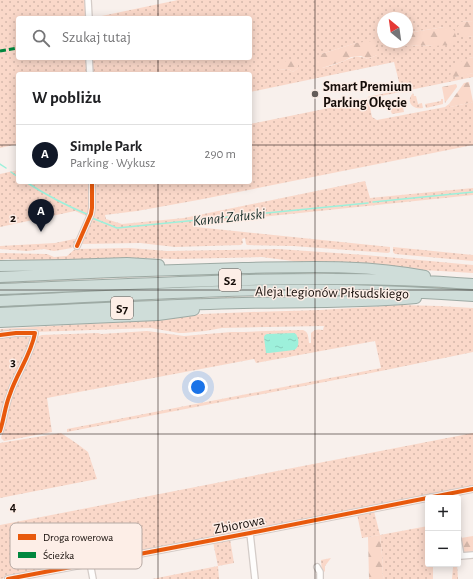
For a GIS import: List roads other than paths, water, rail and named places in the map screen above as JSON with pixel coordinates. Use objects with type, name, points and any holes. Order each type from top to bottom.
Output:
[{"type":"highway","points":[[0,266],[127,263],[164,265],[196,269]]},
{"type":"highway","points":[[0,277],[196,269],[352,267],[410,273],[460,283]]},
{"type":"highway","name":"Aleja Legionów Piłsudskiego","points":[[0,289],[298,278],[388,279],[473,284]]},
{"type":"highway","name":"Aleja Legionów Piłsudskiego","points":[[0,301],[242,291],[345,290],[473,296]]},
{"type":"highway","name":"S7","points":[[0,314],[244,303],[357,302],[447,294]]},
{"type":"highway","points":[[0,322],[158,315],[244,303]]},
{"type":"street","points":[[88,0],[89,16]]},
{"type":"street","points":[[90,60],[90,72]]},
{"type":"street","points":[[77,246],[91,214],[92,184]]},
{"type":"street","points":[[0,335],[35,333],[32,346],[9,395],[4,420],[0,431]]},
{"type":"street","name":"Zbiorowa","points":[[452,495],[473,488]]},
{"type":"street","name":"Zbiorowa","points":[[142,553],[425,500]]},
{"type":"street","points":[[250,533],[255,579]]},
{"type":"street","points":[[461,556],[473,555]]},
{"type":"street","points":[[317,567],[320,572],[320,579]]},
{"type":"street","name":"Zbiorowa","points":[[8,579],[26,577],[63,569]]},
{"type":"street","points":[[91,569],[93,579]]},
{"type":"water","points":[[294,333],[298,338],[298,345],[296,349],[266,353],[265,335]]},
{"type":"waterway","name":"Kanał Załuski","points":[[0,164],[6,168]]},
{"type":"waterway","name":"Kanał Załuski","points":[[11,172],[16,176]]},
{"type":"waterway","name":"Kanał Załuski","points":[[29,184],[57,200],[89,215]]},
{"type":"waterway","name":"Kanał Załuski","points":[[373,202],[473,192]]},
{"type":"waterway","name":"Kanał Załuski","points":[[92,218],[117,228],[368,203]]},
{"type":"place","name":"Smart Premium Parking Okęcie","points":[[315,94]]},
{"type":"place","name":"Simple Park","points":[[41,232]]}]
